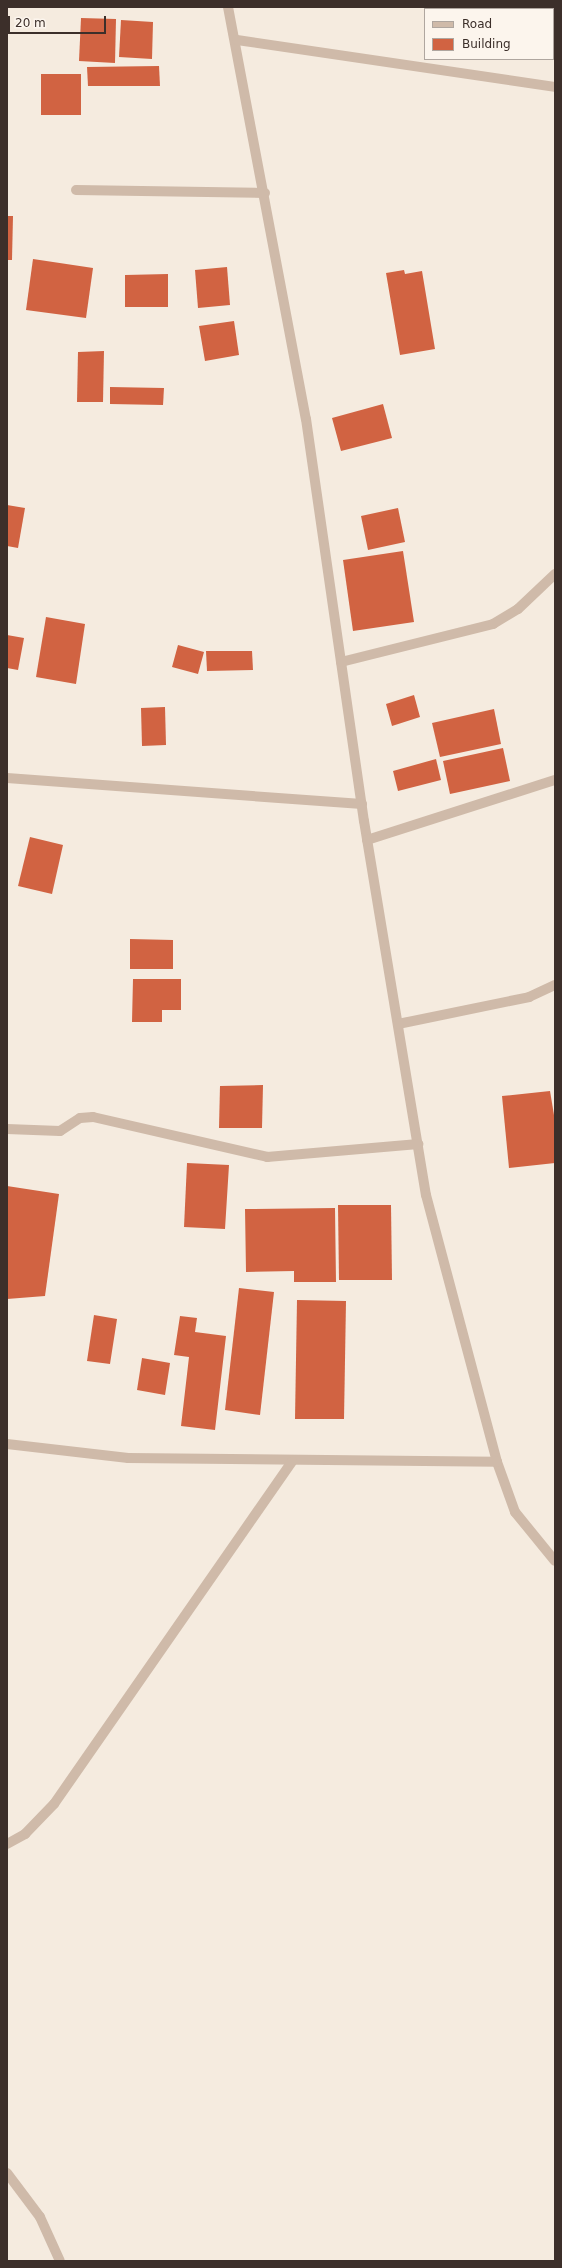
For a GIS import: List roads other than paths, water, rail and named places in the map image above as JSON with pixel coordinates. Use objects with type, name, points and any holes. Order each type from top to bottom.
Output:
[{"type":"street","points":[[228,7],[237,40],[306,419],[367,840],[426,1195],[497,1462],[515,1512],[555,1562]]},
{"type":"street","points":[[237,40],[555,87]]},
{"type":"street","points":[[76,190],[265,193]]},
{"type":"street","points":[[341,662],[493,624],[518,609],[555,574]]},
{"type":"street","points":[[7,778],[362,804]]},
{"type":"street","points":[[367,840],[555,780]]},
{"type":"street","points":[[398,1024],[529,997],[555,985]]},
{"type":"street","points":[[7,1129],[60,1131],[80,1118],[93,1116],[267,1157],[418,1144]]},
{"type":"street","points":[[7,1444],[128,1458],[292,1461],[497,1462]]},
{"type":"street","points":[[7,1844],[25,1834],[54,1804],[292,1461]]},
{"type":"street","points":[[7,2172],[40,2218],[60,2261]]}]
